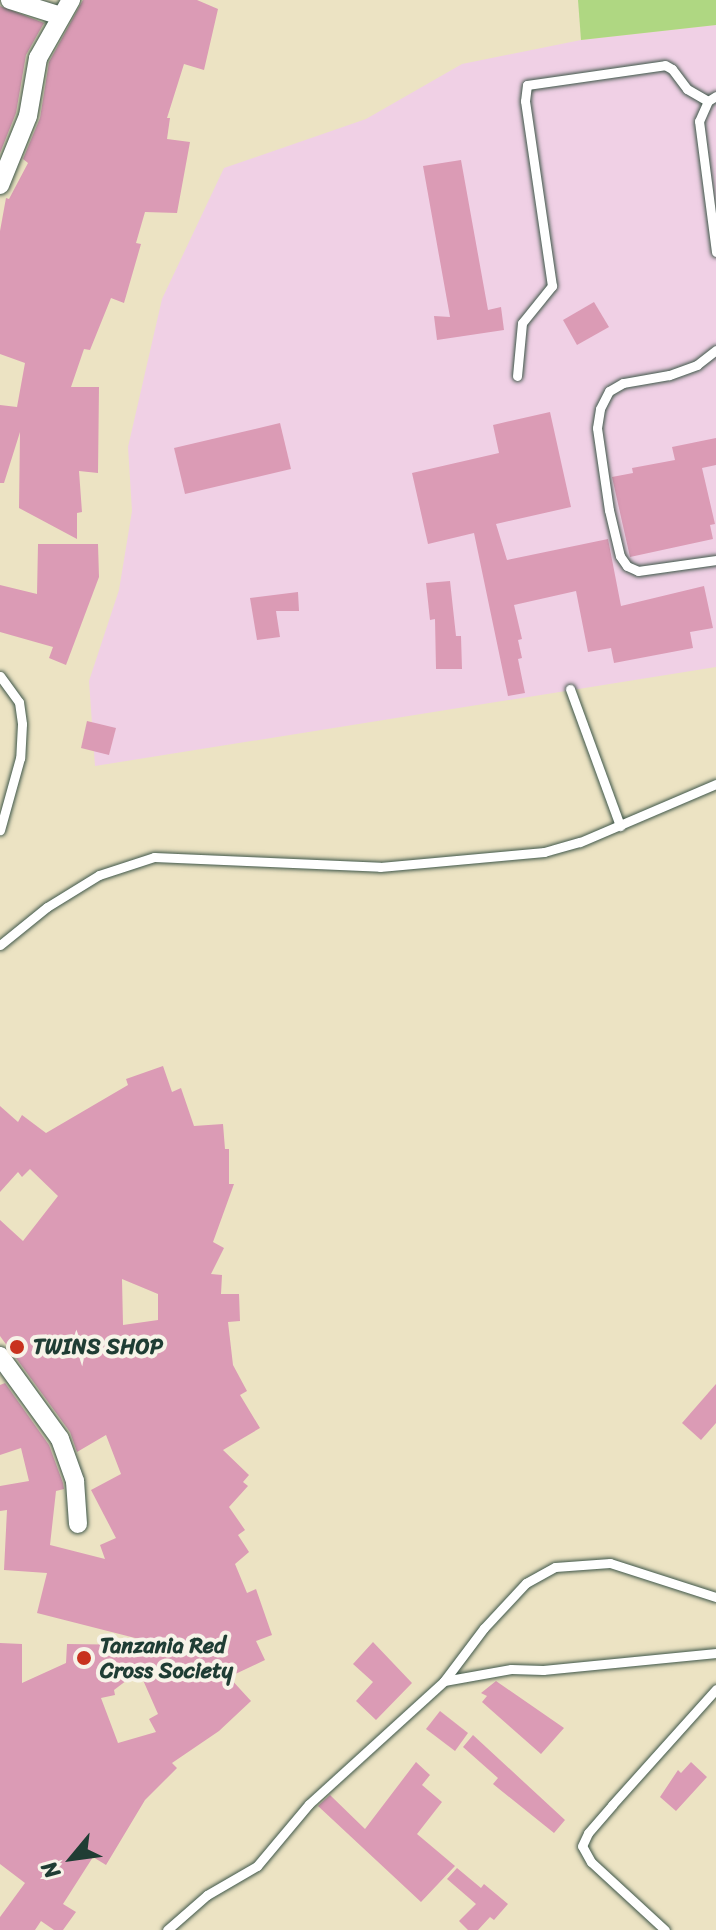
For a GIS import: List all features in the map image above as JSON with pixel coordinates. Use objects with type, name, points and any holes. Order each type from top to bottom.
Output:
[{"type":"street","points":[[0,185],[28,116],[38,58],[66,8],[10,0]]},
{"type":"street","points":[[0,1356],[60,1439],[75,1481],[78,1524]]},
{"type":"lane","points":[[517,376],[522,323],[552,286],[525,101],[527,85],[665,65],[672,69],[687,89],[712,99],[699,121],[716,252]]},
{"type":"lane","points":[[716,350],[697,365],[669,375],[623,383],[609,391],[600,409],[597,428],[609,510],[620,556],[627,566],[638,571],[716,560]]},
{"type":"lane","points":[[0,676],[19,702],[22,724],[20,758],[0,830]]},
{"type":"lane","points":[[570,689],[620,826]]},
{"type":"lane","points":[[0,945],[47,907],[99,875],[154,857],[380,867],[544,852],[620,826],[716,784]]},
{"type":"lane","points":[[167,1930],[173,1928],[207,1895],[257,1866],[309,1804],[444,1681],[484,1628],[526,1583],[555,1567],[610,1563],[716,1597]]},
{"type":"lane","points":[[444,1681],[511,1669],[543,1670],[716,1653]]},
{"type":"lane","points":[[665,1930],[591,1862],[582,1846],[604,1814],[716,1689]]},
{"type":"shaded area","points":[[716,25],[716,667],[95,766],[89,681],[119,590],[132,511],[128,447],[162,299],[224,168],[366,119],[462,64],[581,40]]},
{"type":"green space","points":[[578,0],[716,0],[716,25],[581,40]]},
{"type":"building","points":[[83,0],[197,0],[218,9],[204,70],[184,64],[167,118],[170,118],[167,139],[190,142],[177,213],[145,212],[136,243],[141,244],[124,303],[111,298],[90,350],[84,349],[71,387],[99,387],[98,473],[79,471],[82,512],[77,513],[77,539],[19,508],[20,432],[4,483],[0,483],[0,405],[17,407],[25,363],[0,354],[0,231],[6,198],[9,199],[28,163],[23,159],[40,118],[49,62]]},
{"type":"building","points":[[0,6],[44,23],[26,55],[16,113],[0,153]]},
{"type":"building","points":[[461,160],[488,310],[501,307],[504,330],[437,340],[434,316],[450,317],[423,166]]},
{"type":"building","points":[[594,302],[609,327],[577,345],[563,320]]},
{"type":"building","points":[[550,412],[571,507],[496,524],[507,560],[608,539],[621,606],[704,586],[713,628],[690,632],[693,648],[614,663],[611,648],[588,652],[576,591],[514,605],[522,639],[518,640],[522,658],[518,659],[525,693],[508,696],[474,533],[428,544],[412,473],[499,453],[493,425]]},
{"type":"building","points":[[280,423],[291,469],[185,494],[174,448]]},
{"type":"building","points":[[716,438],[716,465],[702,468],[715,524],[710,525],[713,539],[630,557],[612,477],[633,473],[632,468],[675,460],[672,447]]},
{"type":"building","points":[[38,544],[98,544],[99,577],[66,665],[49,658],[53,647],[0,632],[0,585],[37,594]]},
{"type":"building","points":[[450,581],[456,636],[461,636],[462,669],[436,669],[435,619],[430,620],[426,583]]},
{"type":"building","points":[[298,592],[299,611],[276,611],[280,637],[257,640],[250,598]]},
{"type":"building","points":[[87,721],[116,728],[109,755],[81,748]]},
{"type":"building","points":[[163,1066],[172,1092],[181,1088],[194,1126],[223,1124],[225,1149],[229,1149],[229,1184],[234,1184],[213,1242],[224,1248],[211,1274],[222,1275],[221,1294],[239,1294],[240,1321],[228,1322],[233,1365],[247,1391],[240,1395],[260,1428],[223,1450],[249,1475],[243,1482],[248,1486],[229,1507],[245,1530],[238,1535],[249,1552],[235,1564],[247,1593],[256,1589],[272,1635],[256,1641],[265,1660],[229,1677],[251,1701],[219,1731],[172,1763],[177,1768],[145,1800],[106,1865],[93,1857],[63,1904],[76,1912],[63,1930],[54,1930],[41,1921],[35,1930],[0,1930],[0,1917],[25,1883],[0,1864],[0,1643],[22,1644],[22,1683],[66,1663],[67,1644],[142,1645],[143,1640],[37,1613],[47,1573],[4,1570],[7,1510],[0,1511],[0,1486],[29,1481],[21,1448],[0,1455],[0,1385],[5,1383],[49,1445],[63,1483],[64,1489],[56,1491],[50,1545],[105,1559],[100,1545],[116,1538],[91,1490],[121,1474],[106,1435],[77,1452],[70,1432],[0,1336],[0,1220],[23,1241],[58,1196],[30,1169],[22,1177],[18,1172],[0,1192],[0,1106],[18,1122],[22,1115],[46,1133],[128,1085],[126,1079]],"holes":[[[122,1279],[158,1294],[158,1320],[123,1325]],[[139,1671],[158,1714],[149,1719],[156,1732],[118,1743],[101,1698],[115,1695],[114,1690]]]},
{"type":"building","points":[[716,1384],[716,1423],[701,1440],[682,1423]]},
{"type":"building","points":[[373,1642],[412,1683],[376,1720],[356,1701],[373,1682],[353,1664]]},
{"type":"building","points":[[496,1681],[564,1728],[541,1754],[482,1702],[487,1696],[481,1693]]},
{"type":"building","points":[[440,1711],[468,1733],[455,1751],[426,1729]]},
{"type":"building","points":[[473,1735],[565,1820],[554,1833],[493,1784],[498,1778],[463,1747]]},
{"type":"building","points":[[416,1762],[430,1775],[422,1785],[442,1802],[417,1834],[455,1866],[421,1902],[318,1806],[330,1795],[365,1829]]},
{"type":"building","points":[[691,1762],[707,1777],[676,1811],[660,1797],[678,1770],[681,1773]]},
{"type":"building","points":[[457,1868],[481,1888],[484,1884],[508,1904],[494,1920],[490,1917],[478,1930],[468,1930],[459,1921],[476,1904],[447,1879]]},
{"type":"place","name":"TWINS SHOP","points":[[17,1347]]},
{"type":"place","name":"Tanzania Red Cross Society","points":[[84,1658]]}]
